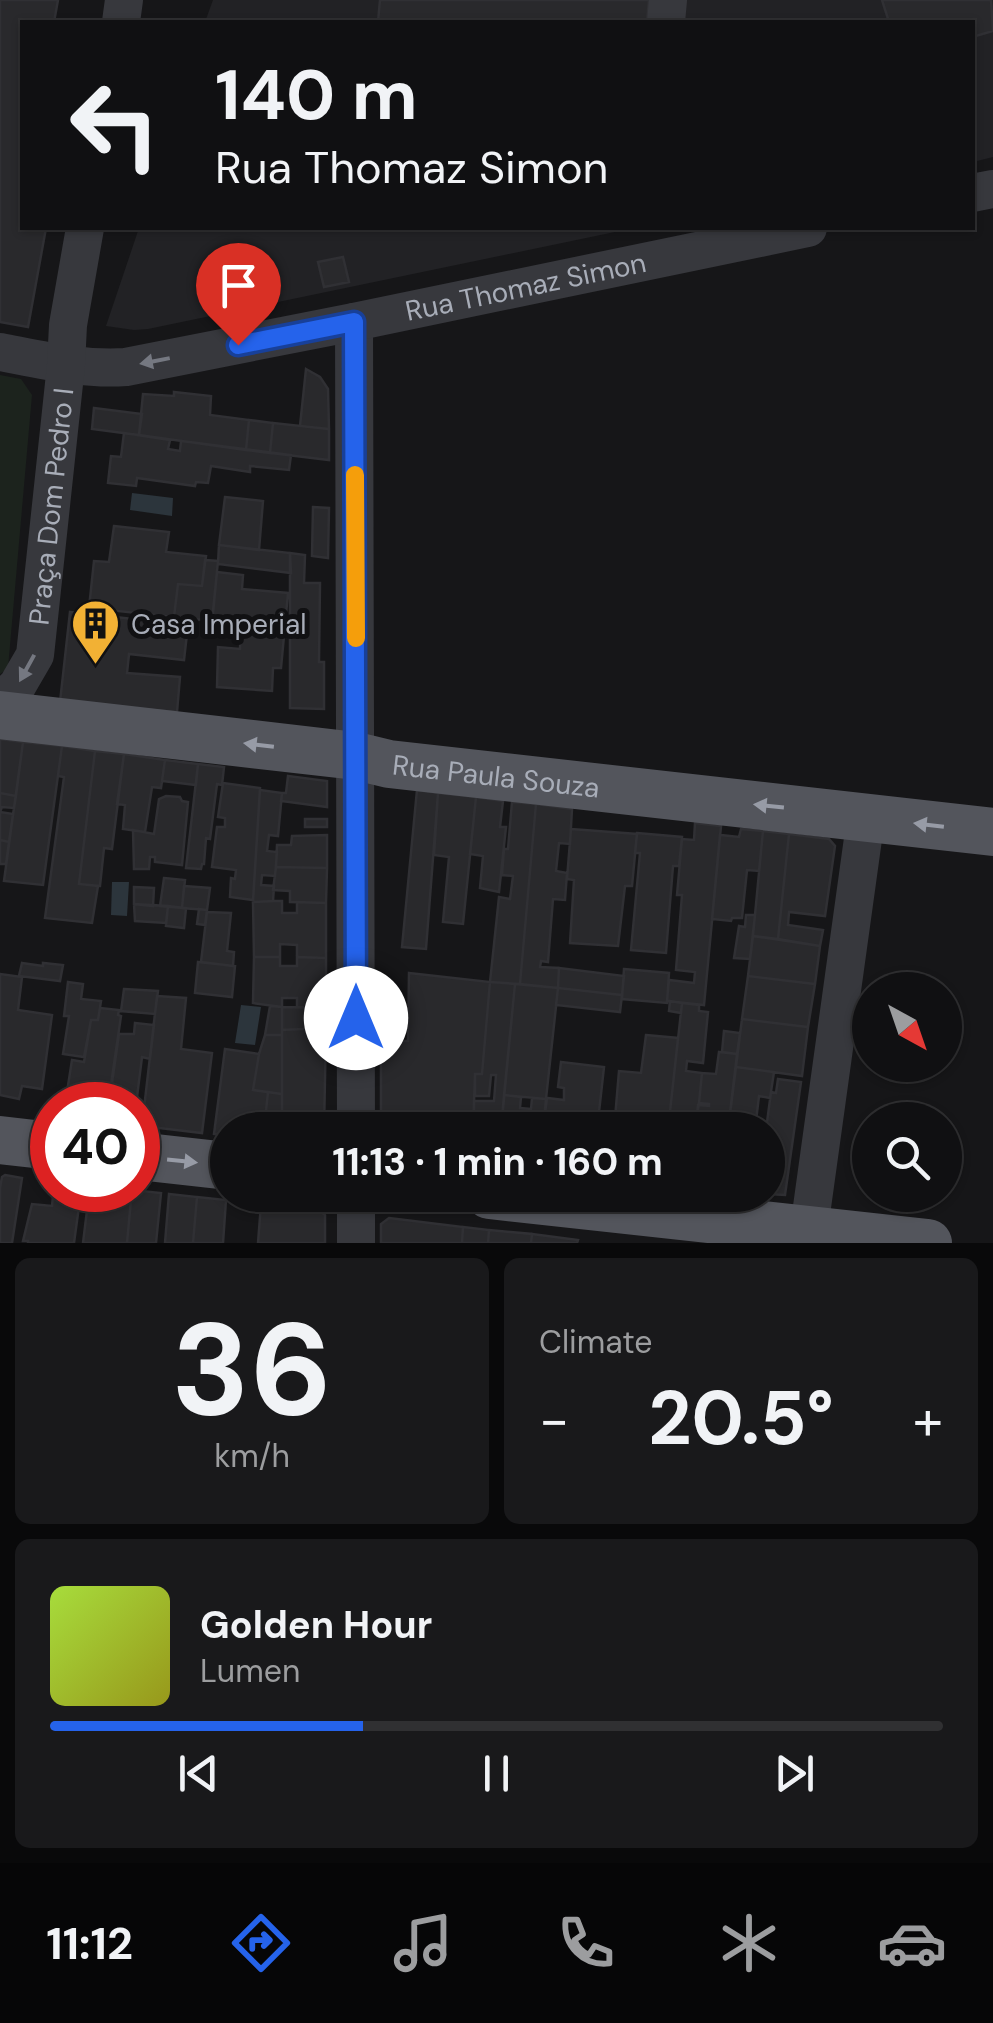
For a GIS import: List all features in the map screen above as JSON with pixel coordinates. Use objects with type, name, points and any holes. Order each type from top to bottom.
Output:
[{"type":"main road","name":"Rua Paula Souza","points":[[0,714],[356,756],[389,764],[993,832]]},
{"type":"main road","points":[[0,1140],[30,1143]]},
{"type":"main road","points":[[160,1158],[210,1164]]},
{"type":"main road","points":[[621,1212],[808,1236],[928,1243]]},
{"type":"street","points":[[66,365],[68,326],[85,230]]},
{"type":"street","name":"Rua Thomaz Simon","points":[[66,365],[126,366],[354,322],[648,244],[788,230]]},
{"type":"street","points":[[354,322],[356,1112]]},
{"type":"street","name":"Praça Dom Pedro I","points":[[0,352],[66,365],[35,655],[28,672],[0,701]]},
{"type":"street","points":[[808,1236],[866,817]]},
{"type":"street","points":[[356,1212],[356,1243]]},
{"type":"shaded area","points":[[213,0],[993,0],[993,157],[975,162],[975,20],[206,20]]},
{"type":"shaded area","points":[[138,230],[624,230],[148,329],[106,326]]},
{"type":"shaded area","points":[[0,375],[21,379],[32,395],[8,668],[0,674]]},
{"type":"shaded area","points":[[132,493],[173,498],[172,516],[130,510]]},
{"type":"shaded area","points":[[112,882],[129,882],[127,916],[111,915]]},
{"type":"shaded area","points":[[241,1005],[261,1007],[255,1045],[235,1043]]},
{"type":"building","points":[[0,0],[58,0],[54,20],[20,20],[20,230],[46,230],[28,327],[0,322]]},
{"type":"building","points":[[380,0],[649,0],[647,20],[378,20]]},
{"type":"building","points":[[882,0],[991,0],[993,31],[975,36],[975,20],[888,20]]},
{"type":"building","points":[[343,257],[349,282],[324,287],[318,262]]},
{"type":"building","points":[[306,369],[320,377],[328,389],[329,429],[300,426]]},
{"type":"building","points":[[174,392],[211,396],[210,415],[249,420],[246,450],[139,435],[143,394],[174,396]]},
{"type":"building","points":[[94,408],[142,414],[139,435],[92,429]]},
{"type":"building","points":[[249,420],[273,423],[270,453],[246,450]]},
{"type":"building","points":[[273,423],[329,429],[329,460],[270,453]]},
{"type":"building","points":[[124,433],[170,440],[168,449],[180,451],[181,441],[291,455],[289,470],[250,466],[250,472],[211,466],[208,483],[196,482],[195,486],[137,478],[136,486],[108,483],[111,456],[121,457]]},
{"type":"building","points":[[225,497],[263,501],[259,550],[219,545]]},
{"type":"building","points":[[313,507],[329,508],[328,558],[312,556]]},
{"type":"building","points":[[114,526],[169,532],[166,552],[206,556],[202,586],[178,584],[174,617],[89,608],[94,561],[109,562]]},
{"type":"building","points":[[219,545],[290,553],[291,573],[218,564]]},
{"type":"building","points":[[290,553],[305,555],[304,583],[320,583],[319,662],[324,662],[324,709],[290,708]]},
{"type":"building","points":[[205,560],[218,561],[212,621],[174,617],[178,584],[202,586]]},
{"type":"building","points":[[217,572],[243,575],[242,589],[288,593],[281,668],[273,668],[272,691],[217,687],[218,647],[240,649],[241,627],[212,624]]},
{"type":"building","name":"Casa Imperial","points":[[70,612],[188,625],[184,660],[129,654],[127,673],[180,677],[177,712],[60,702]]},
{"type":"building","points":[[0,739],[23,742],[16,796],[0,793]]},
{"type":"building","points":[[23,742],[62,746],[43,885],[4,881]]},
{"type":"building","points":[[62,746],[95,751],[79,884],[98,886],[92,923],[45,918],[64,777],[58,776]]},
{"type":"building","points":[[95,751],[124,754],[112,849],[104,848],[100,886],[79,884]]},
{"type":"building","points":[[124,754],[165,760],[161,788],[152,787],[145,832],[123,829],[125,805],[117,804]]},
{"type":"building","points":[[165,760],[198,764],[196,785],[162,781]]},
{"type":"building","points":[[198,764],[224,767],[222,785],[217,784],[210,839],[206,838],[201,869],[186,868]]},
{"type":"building","points":[[288,776],[327,781],[327,807],[281,801]]},
{"type":"building","points":[[223,783],[260,788],[253,900],[230,897],[231,878],[235,879],[236,870],[212,867],[217,827],[225,827],[225,818],[218,817]]},
{"type":"building","points":[[260,790],[282,793],[278,836],[269,835],[267,851],[277,852],[275,876],[262,875],[261,885],[274,886],[273,901],[253,902]]},
{"type":"building","points":[[417,790],[438,793],[426,949],[402,947]]},
{"type":"building","points":[[0,793],[16,796],[14,808],[2,807],[0,812]]},
{"type":"building","points":[[438,793],[476,797],[463,924],[443,922],[449,857],[434,855]]},
{"type":"building","points":[[166,796],[188,802],[182,865],[155,862],[155,857],[150,857],[149,869],[134,869],[133,830],[154,834],[159,799]]},
{"type":"building","points":[[476,797],[503,801],[500,827],[506,827],[499,892],[480,888],[483,856],[470,854]]},
{"type":"building","points":[[512,802],[536,804],[520,984],[490,982],[499,897],[510,899],[513,876],[502,875]]},
{"type":"building","points":[[536,804],[572,809],[570,844],[559,843],[556,871],[567,873],[565,900],[553,899],[548,962],[541,961],[540,967],[559,968],[558,988],[520,984]]},
{"type":"building","points":[[0,812],[13,814],[9,842],[0,840]]},
{"type":"building","points":[[305,819],[327,819],[327,827],[305,827]]},
{"type":"building","points":[[695,823],[721,826],[704,1005],[667,1001],[669,980],[694,983],[695,972],[676,970],[682,839],[694,840]]},
{"type":"building","points":[[571,829],[637,834],[632,886],[625,886],[618,946],[570,943],[574,880],[567,879]]},
{"type":"building","points":[[741,829],[763,831],[759,871],[747,870],[742,918],[712,919],[720,835],[739,837]]},
{"type":"building","points":[[763,831],[789,834],[778,939],[753,936]]},
{"type":"building","points":[[637,833],[682,837],[679,866],[673,866],[666,953],[631,950],[640,853],[635,853]]},
{"type":"building","points":[[789,834],[829,839],[835,846],[825,916],[789,912],[788,925],[823,930],[820,946],[778,939]]},
{"type":"building","points":[[327,835],[327,868],[276,867],[277,845],[291,845],[292,836]]},
{"type":"building","points":[[0,840],[9,842],[6,864],[0,864]]},
{"type":"building","points":[[276,867],[327,868],[326,903],[290,902],[290,891],[273,890]]},
{"type":"building","points":[[164,878],[185,880],[182,908],[160,906]]},
{"type":"building","points":[[184,886],[210,888],[207,910],[182,908]]},
{"type":"building","points":[[134,887],[154,888],[153,906],[134,904]]},
{"type":"building","points":[[282,901],[282,913],[297,913],[297,902],[326,903],[326,958],[297,957],[297,945],[280,944],[280,957],[254,957],[253,902]]},
{"type":"building","points":[[134,904],[168,906],[166,923],[135,921]]},
{"type":"building","points":[[168,906],[186,908],[184,928],[166,926]]},
{"type":"building","points":[[199,909],[207,910],[205,925],[197,924]]},
{"type":"building","points":[[207,912],[231,913],[227,951],[234,952],[233,966],[201,962]]},
{"type":"building","points":[[746,915],[755,915],[750,959],[734,958],[739,926],[745,927]]},
{"type":"building","points":[[753,936],[820,946],[815,984],[748,976]]},
{"type":"building","points":[[254,957],[280,957],[280,966],[297,966],[297,957],[326,958],[326,1008],[297,1007],[297,998],[282,998],[282,1007],[253,1003]]},
{"type":"building","points":[[198,962],[235,966],[232,997],[195,993]]},
{"type":"building","points":[[22,963],[63,965],[60,981],[19,976]]},
{"type":"building","points":[[559,968],[624,976],[622,995],[558,988]]},
{"type":"building","points":[[624,969],[669,973],[667,1003],[622,999]]},
{"type":"building","points":[[409,973],[490,982],[482,1074],[475,1074],[474,1112],[381,1112],[381,1041],[408,1041]]},
{"type":"building","points":[[0,974],[22,977],[18,1010],[52,1015],[43,1082],[22,1086],[19,1099],[0,1095]]},
{"type":"building","points":[[748,976],[815,984],[808,1027],[742,1019]]},
{"type":"building","points":[[68,982],[83,984],[81,999],[101,1001],[98,1020],[91,1020],[84,1057],[63,1054],[69,1016],[64,1016]]},
{"type":"building","points":[[490,982],[515,984],[503,1112],[474,1112],[474,1101],[494,1101],[496,1075],[491,1075],[489,1096],[475,1096],[475,1074],[482,1074]]},
{"type":"building","points":[[515,984],[558,988],[546,1099],[504,1095]]},
{"type":"building","points":[[558,988],[622,995],[620,1012],[556,1005]]},
{"type":"building","points":[[124,989],[158,991],[155,1014],[121,1011]]},
{"type":"building","points":[[157,996],[186,998],[181,1049],[212,1053],[202,1133],[160,1128],[160,1082],[147,1082]]},
{"type":"building","points":[[670,1001],[682,1003],[681,1013],[669,1011]]},
{"type":"building","points":[[682,1003],[699,1005],[699,1011],[708,1012],[703,1063],[687,1061],[686,1071],[702,1073],[698,1112],[670,1112]]},
{"type":"building","points":[[270,1006],[282,1007],[282,1035],[265,1035]]},
{"type":"building","points":[[282,1007],[326,1008],[326,1028],[282,1030]]},
{"type":"building","points":[[100,1008],[119,1010],[121,1016],[111,1082],[69,1082],[72,1060],[84,1062],[91,1020],[98,1020]]},
{"type":"building","points":[[742,1019],[808,1027],[802,1076],[736,1067]]},
{"type":"building","points":[[135,1023],[154,1025],[150,1059],[142,1057],[139,1082],[112,1082],[119,1034],[134,1034]]},
{"type":"building","points":[[326,1028],[324,1112],[282,1112],[282,1030]]},
{"type":"building","points":[[724,1031],[740,1033],[737,1054],[722,1052]]},
{"type":"building","points":[[265,1035],[282,1035],[282,1094],[253,1090]]},
{"type":"building","points":[[646,1035],[678,1038],[670,1112],[616,1112],[619,1071],[641,1073]]},
{"type":"building","points":[[225,1049],[259,1054],[253,1090],[268,1092],[266,1112],[217,1112]]},
{"type":"building","points":[[719,1052],[737,1054],[730,1112],[697,1112],[698,1105],[709,1106],[699,1103],[702,1073],[716,1074]]},
{"type":"building","points":[[561,1062],[604,1067],[599,1112],[545,1112],[547,1098],[564,1100],[564,1088],[558,1087]]},
{"type":"building","points":[[736,1067],[774,1072],[770,1098],[759,1096],[757,1112],[730,1112]]},
{"type":"building","points":[[778,1079],[801,1082],[785,1195],[785,1112],[768,1112],[771,1092],[776,1093]]},
{"type":"building","points":[[268,1092],[282,1094],[282,1112],[266,1112]]},
{"type":"building","points":[[504,1095],[521,1097],[520,1108],[531,1109],[532,1098],[546,1099],[545,1112],[503,1112]]},
{"type":"building","points":[[5,1175],[22,1178],[12,1243],[0,1243],[0,1188]]},
{"type":"building","points":[[169,1194],[197,1197],[193,1243],[165,1243]]},
{"type":"building","points":[[197,1197],[210,1198],[210,1212],[225,1212],[223,1243],[193,1243]]},
{"type":"building","points":[[30,1212],[78,1212],[74,1243],[23,1241]]},
{"type":"building","points":[[87,1212],[130,1212],[127,1243],[83,1243]]},
{"type":"building","points":[[130,1212],[159,1212],[156,1243],[127,1243]]},
{"type":"building","points":[[260,1212],[325,1215],[325,1243],[258,1243]]},
{"type":"building","points":[[389,1218],[463,1227],[462,1243],[381,1243],[381,1224]]},
{"type":"building","points":[[463,1227],[489,1230],[488,1243],[462,1243]]},
{"type":"building","points":[[489,1230],[532,1234],[531,1243],[488,1243]]},
{"type":"building","points":[[532,1234],[578,1240],[531,1243]]},
{"type":"slow traffic","points":[[355,475],[356,638]]},
{"type":"place","name":"Casa Imperial","points":[[96,666]]},
{"type":"route","points":[[238,345],[354,322],[356,1018]]}]
